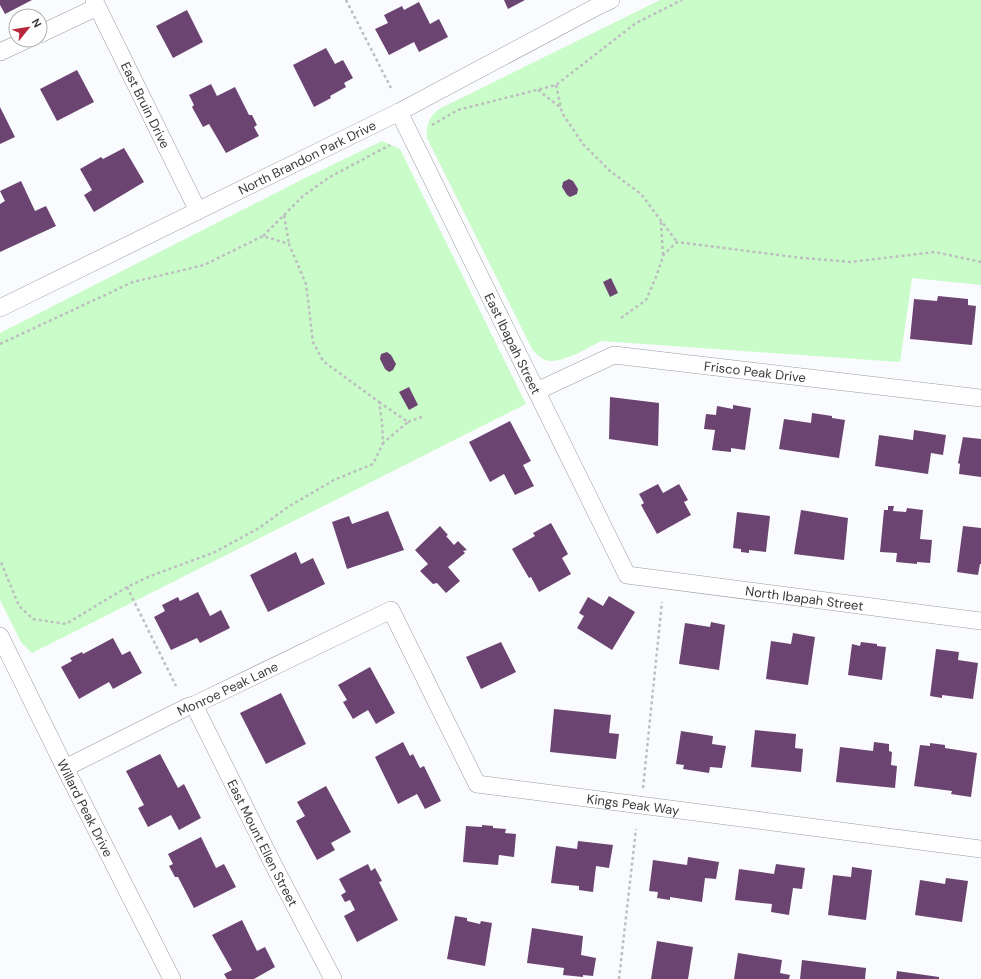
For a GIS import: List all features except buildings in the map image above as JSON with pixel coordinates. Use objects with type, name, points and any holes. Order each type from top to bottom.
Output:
[{"type":"street","name":"North Brandon Park Drive","points":[[0,308],[399,112],[601,2]]},
{"type":"street","points":[[48,30],[96,4]]},
{"type":"street","name":"East Bruin Drive","points":[[96,4],[198,211]]},
{"type":"street","name":"East Ibapah Street","points":[[399,112],[627,575]]},
{"type":"street","name":"Frisco Peak Drive","points":[[537,391],[614,354],[981,398]]},
{"type":"street","name":"North Ibapah Street","points":[[627,575],[981,621]]},
{"type":"street","name":"Monroe Peak Lane","points":[[65,768],[391,610]]},
{"type":"street","name":"Kings Peak Way","points":[[391,610],[477,784],[981,848]]},
{"type":"street","name":"Willard Peak Drive","points":[[0,636],[172,979]]},
{"type":"street","name":"East Mount Ellen Street","points":[[194,705],[332,979]]},
{"type":"path","points":[[346,0],[391,88]]},
{"type":"path","points":[[432,125],[458,110],[556,85],[636,24],[682,0]]},
{"type":"path","points":[[556,85],[562,113],[583,144],[610,171],[641,194],[677,242],[802,258],[850,262],[935,252],[981,262]]},
{"type":"path","points":[[537,90],[562,109]]},
{"type":"path","points":[[0,344],[133,282],[204,265],[263,236],[303,196],[328,178],[390,145]]},
{"type":"path","points":[[284,215],[289,244],[306,284],[313,342],[323,361],[408,422]]},
{"type":"path","points":[[661,221],[663,257]]},
{"type":"path","points":[[263,236],[289,244]]},
{"type":"path","points":[[621,318],[646,300],[664,254],[677,242]]},
{"type":"path","points":[[379,402],[383,443]]},
{"type":"path","points":[[0,560],[19,606],[33,620],[66,624],[127,587],[148,577],[215,552],[258,528],[288,507],[334,480],[373,464],[383,443],[408,422],[424,416]]},
{"type":"path","points":[[127,587],[176,686]]},
{"type":"path","points":[[643,788],[662,602]]},
{"type":"path","points":[[619,979],[636,829]]},
{"type":"green space","points":[[660,0],[981,0],[981,285],[912,278],[900,362],[601,341],[572,356],[556,361],[543,359],[533,351],[427,138],[429,122],[439,109]]},
{"type":"green space","points":[[382,141],[400,149],[526,404],[32,653],[21,642],[0,600],[0,333],[305,178]]}]
